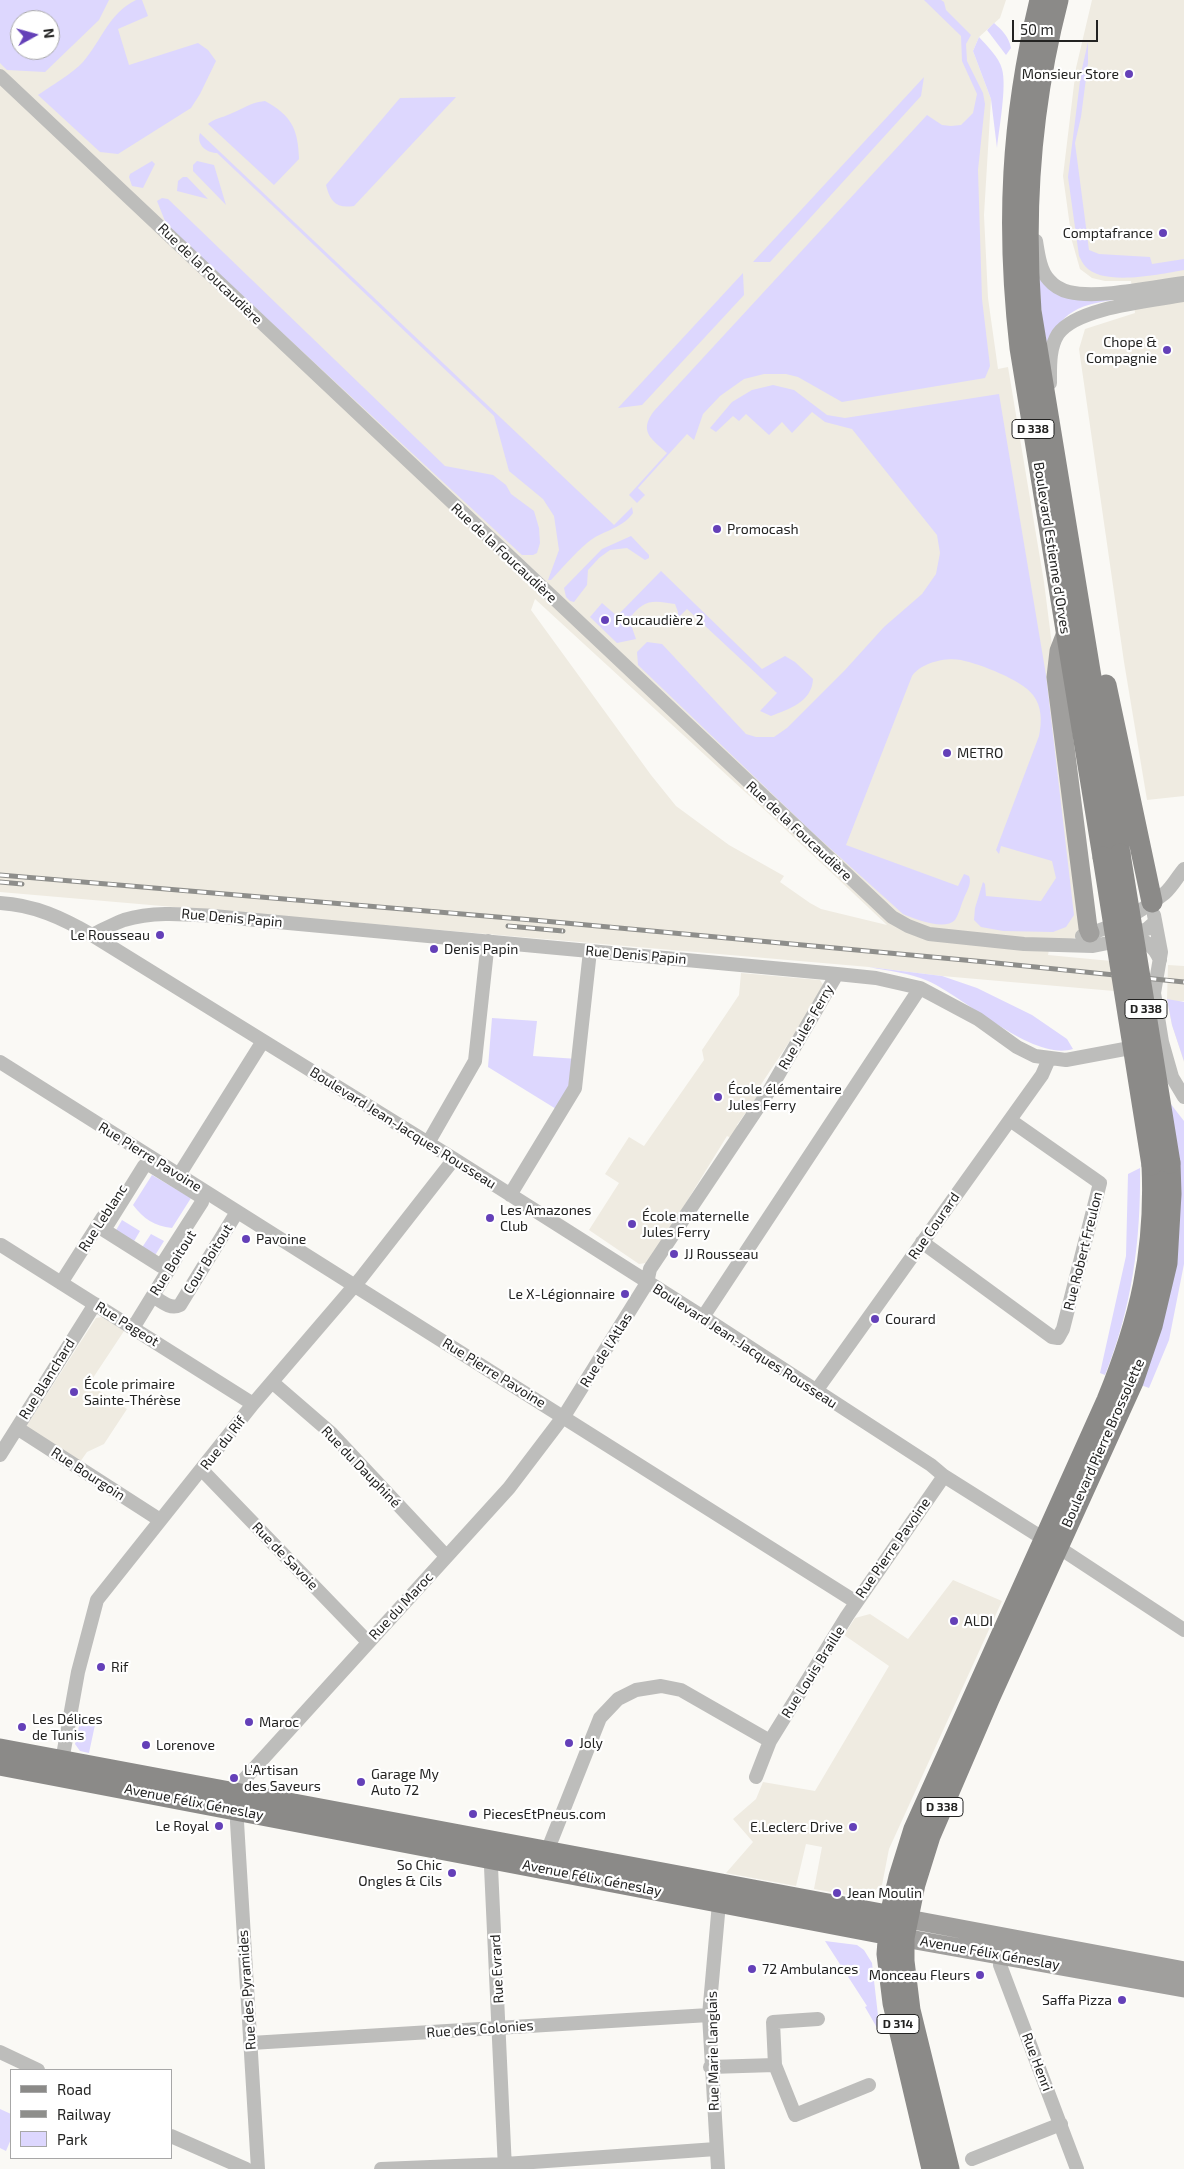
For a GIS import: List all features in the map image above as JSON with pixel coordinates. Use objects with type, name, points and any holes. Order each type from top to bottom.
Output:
[{"type":"main road","name":"Boulevard Estienne d'Orves","points":[[1040,0],[1024,73],[1016,137],[1011,255],[1020,348],[1066,633],[1112,855]]},
{"type":"main road","name":"Boulevard Estienne d'Orves","points":[[1058,0],[1040,78],[1028,185],[1027,256],[1031,311],[1049,423],[1084,613],[1112,855]]},
{"type":"main road","name":"D 338","points":[[1084,613],[1102,664],[1153,912]]},
{"type":"main road","name":"D 338","points":[[1066,633],[1060,651],[1056,677],[1090,933]]},
{"type":"main road","name":"Boulevard Pierre Brossolette","points":[[897,1927],[898,1877],[911,1839],[985,1669],[1133,1382],[1152,1326],[1167,1263],[1171,1194],[1161,1164],[1112,855]]},
{"type":"main road","name":"Boulevard Pierre Brossolette","points":[[897,1927],[915,1884],[930,1836],[989,1699],[1051,1543],[1053,1518],[1107,1400],[1136,1322],[1150,1259],[1161,1164]]},
{"type":"main road","name":"Avenue Félix Géneslay","points":[[0,1749],[62,1761],[238,1802]]},
{"type":"main road","name":"Avenue Félix Géneslay","points":[[0,1765],[238,1802],[494,1850],[719,1903],[897,1927],[1184,1971]]},
{"type":"main road","name":"Avenue Félix Géneslay","points":[[494,1850],[549,1852],[897,1927],[1002,1956],[1184,1988]]},
{"type":"main road","name":"D 314","points":[[897,1927],[887,1954],[893,2003],[932,2169]]},
{"type":"main road","name":"D 314","points":[[897,1927],[904,1960],[910,2010],[949,2169]]},
{"type":"street","name":"Rue de la Foucaudière","points":[[0,76],[892,917],[929,934],[1050,945],[1093,946],[1124,938],[1150,928],[1153,912],[1145,908],[1090,933],[1050,945]]},
{"type":"street","points":[[1028,185],[1040,263],[1047,279],[1057,288],[1069,292],[1104,293],[1184,283]]},
{"type":"street","points":[[1049,423],[1050,362],[1054,343],[1064,327],[1081,317],[1119,306],[1184,295]]},
{"type":"street","points":[[1184,869],[1153,912],[1161,952],[1154,993],[1162,1042],[1172,1077],[1184,1097]]},
{"type":"street","name":"Boulevard Jean-Jacques Rousseau","points":[[2,906],[50,913],[92,936],[454,1159],[703,1317],[931,1465],[944,1476],[1184,1630]]},
{"type":"street","name":"Rue Denis Papin","points":[[92,936],[130,919],[170,913],[837,974],[876,978],[920,988],[978,1019],[1034,1056],[1049,1059],[1074,1059],[1162,1042]]},
{"type":"street","points":[[1090,933],[1099,942],[1108,943]]},
{"type":"street","points":[[1124,938],[1138,939],[1151,946],[1160,961]]},
{"type":"street","points":[[428,1143],[475,1061],[488,942]]},
{"type":"street","points":[[510,1195],[575,1088],[590,951]]},
{"type":"street","name":"Rue Jules Ferry","points":[[647,1283],[650,1269],[769,1091],[837,974]]},
{"type":"street","points":[[703,1317],[920,988]]},
{"type":"street","points":[[179,1175],[263,1041]]},
{"type":"street","name":"Rue Courard","points":[[816,1391],[1042,1075],[1049,1059]]},
{"type":"street","name":"Rue Pierre Pavoine","points":[[0,1062],[564,1416],[856,1602],[944,1476]]},
{"type":"street","name":"Rue Robert Freulon","points":[[922,1242],[1052,1337],[1058,1338],[1063,1329],[1100,1183],[1010,1120]]},
{"type":"street","name":"Rue Leblanc","points":[[61,1282],[144,1154]]},
{"type":"street","name":"Rue du Rif","points":[[62,1761],[78,1672],[96,1600],[253,1404],[354,1285],[454,1159]]},
{"type":"street","points":[[150,1165],[200,1196],[202,1202],[161,1266],[104,1230],[144,1166],[150,1165]]},
{"type":"street","name":"Rue Boitout","points":[[133,1328],[214,1198]]},
{"type":"street","name":"Cour Boitout","points":[[153,1296],[169,1307],[175,1308],[180,1305],[237,1212]]},
{"type":"street","name":"Rue Pageot","points":[[1,1245],[253,1404]]},
{"type":"street","name":"Rue de l'Atlas","points":[[564,1416],[647,1283]]},
{"type":"street","name":"Rue Blanchard","points":[[0,1455],[10,1432],[95,1304]]},
{"type":"street","name":"Rue du Dauphiné","points":[[272,1382],[331,1434],[446,1556]]},
{"type":"street","name":"Rue du Maroc","points":[[238,1802],[239,1785],[509,1488],[564,1416]]},
{"type":"street","name":"Rue Bourgoin","points":[[10,1432],[160,1520]]},
{"type":"street","name":"Rue de Savoie","points":[[202,1470],[368,1642]]},
{"type":"street","name":"Rue Louis Braille","points":[[756,1777],[770,1741],[856,1602]]},
{"type":"street","points":[[549,1852],[550,1844],[600,1718],[618,1699],[636,1690],[661,1686],[681,1690],[770,1741]]},
{"type":"street","name":"Rue des Pyramides","points":[[238,1802],[237,1820],[258,2169]]},
{"type":"street","name":"Rue Evrard","points":[[494,1850],[505,2166]]},
{"type":"street","name":"Rue Marie Langlais","points":[[718,2169],[710,2067],[709,2015],[713,1953],[719,1903]]},
{"type":"street","name":"Rue Henri","points":[[1002,1956],[1000,1966],[1077,2169]]},
{"type":"street","name":"Rue des Colonies","points":[[251,2043],[709,2015]]},
{"type":"street","points":[[818,2019],[773,2022],[775,2065],[795,2115],[869,2085]]},
{"type":"street","points":[[0,2052],[36,2069]]},
{"type":"street","points":[[710,2067],[775,2065]]},
{"type":"street","points":[[972,2159],[1061,2124]]},
{"type":"street","points":[[172,2136],[246,2169]]},
{"type":"street","points":[[381,2169],[505,2166],[716,2149]]},
{"type":"shaded area","points":[[0,0],[1006,0],[1000,18],[979,37],[973,51],[991,99],[984,215],[988,298],[998,369],[1008,367],[1044,582],[1085,935],[1050,945],[1048,955],[1111,961],[1114,991],[942,976],[869,967],[0,892]],"holes":[[[535,599],[887,925],[821,909],[810,903],[780,882],[784,876],[729,845],[676,806],[651,775],[531,610]]]},
{"type":"shaded area","points":[[1092,0],[1184,0],[1184,796],[1147,800],[1124,662],[1079,349],[1085,329],[1135,313],[1131,281],[1105,281],[1092,278],[1080,269],[1072,241],[1063,176],[1076,68]]},
{"type":"shaded area","points":[[1168,965],[1184,966],[1184,1001],[1179,1001],[1184,1002],[1184,1062],[1172,1025],[1167,999]]},
{"type":"shaded area","name":"École élémentaire Jules Ferry","points":[[741,973],[820,980],[825,988],[758,1089],[761,1091],[737,1125],[739,1127],[731,1138],[727,1136],[676,1219],[646,1263],[639,1264],[589,1230],[619,1183],[605,1174],[629,1137],[644,1146],[704,1060],[702,1050],[739,995]]},
{"type":"shaded area","name":"École primaire Sainte-Thérèse","points":[[102,1317],[124,1331],[89,1384],[127,1409],[104,1444],[87,1452],[80,1462],[26,1427],[96,1318]]},
{"type":"shaded area","points":[[953,1580],[1002,1601],[889,1849],[882,1885],[864,1898],[814,1889],[822,1847],[806,1844],[796,1886],[726,1873],[753,1842],[733,1819],[756,1799],[763,1782],[815,1791],[889,1666],[844,1635],[855,1618],[870,1614],[908,1639]]},
{"type":"green space","points":[[0,0],[109,0],[99,20],[60,58],[60,10],[10,10],[10,60],[57,60],[45,72],[7,70],[0,63]]},
{"type":"green space","points":[[136,0],[142,0],[148,16],[118,29],[129,65],[198,43],[208,50],[216,61],[191,108],[118,154],[100,152],[38,95],[79,66],[90,54],[112,20],[126,6]]},
{"type":"green space","points":[[924,0],[941,0],[944,2],[946,10],[971,35],[966,44],[967,61],[983,93],[985,104],[978,170],[982,299],[990,366],[985,378],[842,402],[798,377],[786,374],[764,374],[744,379],[720,396],[703,414],[694,440],[687,434],[638,488],[645,495],[637,503],[629,495],[667,453],[652,439],[647,430],[649,418],[654,411],[927,115],[942,125],[951,126],[961,125],[973,113],[977,94],[962,61],[961,36]]},
{"type":"green space","points":[[994,23],[1009,40],[1011,48],[1006,55],[987,30]]},
{"type":"green space","points":[[979,37],[998,60],[1002,69],[1004,86],[997,148],[991,99],[973,51]]},
{"type":"green space","points":[[1088,42],[1088,63],[1081,117],[1075,143],[1089,250],[1099,254],[1150,257],[1152,264],[1184,259],[1184,270],[1118,278],[1093,272],[1083,264],[1079,256],[1068,177],[1081,73]]},
{"type":"green space","points":[[924,77],[921,96],[770,262],[753,262]]},
{"type":"green space","points":[[456,97],[354,206],[348,207],[335,203],[326,185],[400,98]]},
{"type":"green space","points":[[265,101],[282,112],[292,124],[297,139],[299,159],[274,185],[208,124],[213,120],[251,104]]},
{"type":"green space","points":[[200,133],[614,525],[632,507],[633,513],[628,519],[587,543],[551,580],[548,580],[559,550],[554,516],[543,499],[509,471],[494,416],[217,153],[206,150],[199,141]]},
{"type":"green space","points":[[152,161],[155,164],[143,188],[132,186],[130,174]]},
{"type":"green space","points":[[197,161],[214,165],[226,205],[193,171],[193,165]]},
{"type":"green space","points":[[183,177],[187,177],[208,199],[177,191],[178,181]]},
{"type":"green space","points":[[162,198],[168,199],[445,466],[493,475],[506,485],[511,494],[534,511],[539,528],[540,543],[537,553],[522,555],[167,226],[157,201]]},
{"type":"green space","points":[[743,273],[744,295],[642,405],[618,408]]},
{"type":"green space","points":[[1039,277],[1045,283],[1129,298],[1101,302],[1078,309],[1061,323],[1048,348],[1042,321]]},
{"type":"green space","points":[[773,385],[794,390],[827,415],[845,418],[999,394],[1046,675],[1074,915],[1066,927],[1053,932],[1003,931],[981,927],[974,920],[975,908],[983,882],[985,884],[986,896],[1041,901],[1056,878],[1052,861],[1001,846],[999,854],[996,850],[1040,730],[1041,720],[1038,704],[1028,689],[1020,684],[979,665],[955,659],[927,664],[916,671],[912,676],[846,845],[958,886],[964,874],[969,876],[969,887],[955,920],[950,923],[937,924],[903,914],[812,832],[638,665],[637,652],[647,642],[662,644],[746,734],[756,737],[774,737],[787,728],[845,670],[884,627],[922,594],[936,574],[940,553],[937,535],[852,429],[825,422],[812,412],[792,433],[782,422],[769,435],[746,414],[739,421],[733,416],[716,432],[710,428],[732,402],[752,390]]},
{"type":"green space","points":[[631,536],[649,555],[649,558],[645,560],[627,548],[610,550],[588,570],[587,585],[574,602],[566,597],[564,588],[602,549]]},
{"type":"green space","points":[[661,571],[762,669],[785,656],[795,662],[813,679],[809,694],[798,704],[771,716],[760,711],[777,693],[687,609],[678,618],[675,604],[649,602],[644,604],[629,619],[636,639],[617,643],[590,617],[602,603],[617,616]]},
{"type":"green space","points":[[869,967],[942,976],[977,988],[1032,1015],[1067,1039],[1073,1049],[1057,1051],[1039,1046],[1020,1038],[944,989],[928,981],[906,974]]},
{"type":"green space","points":[[1167,999],[1184,1002],[1184,1061],[1172,1025]]},
{"type":"green space","points":[[492,1018],[537,1021],[533,1056],[578,1059],[561,1112],[488,1067]]},
{"type":"green space","points":[[1170,1103],[1184,1121],[1184,1264],[1169,1340],[1149,1388],[1141,1385]]},
{"type":"green space","points":[[1140,1168],[1139,1221],[1133,1273],[1122,1325],[1105,1375],[1100,1373],[1126,1256],[1128,1174]]},
{"type":"green space","points":[[152,1175],[191,1198],[172,1228],[160,1226],[150,1221],[133,1205]]},
{"type":"green space","points":[[122,1220],[140,1231],[133,1243],[115,1232]]},
{"type":"green space","points":[[151,1234],[164,1241],[154,1257],[141,1249]]},
{"type":"green space","points":[[81,1717],[96,1720],[89,1753],[80,1751],[75,1744]]},
{"type":"green space","points":[[825,1941],[857,1945],[864,1950],[872,1963],[880,2033],[865,2007],[867,2006]]},
{"type":"green space","points":[[0,2109],[10,2114],[10,2141],[6,2151],[0,2148]]},
{"type":"railway","points":[[0,875],[533,920],[1184,982]]},
{"type":"railway","points":[[0,882],[22,884]]},
{"type":"railway","points":[[508,926],[563,931]]},
{"type":"place","name":"Monsieur Store","points":[[1129,74]]},
{"type":"place","name":"Comptafrance","points":[[1163,233]]},
{"type":"place","name":"Chope & Compagnie","points":[[1167,350]]},
{"type":"place","name":"Promocash","points":[[717,529]]},
{"type":"place","name":"Foucaudière 2","points":[[605,620]]},
{"type":"place","name":"METRO","points":[[947,753]]},
{"type":"place","name":"Le Rousseau","points":[[160,935]]},
{"type":"place","name":"Denis Papin","points":[[434,949]]},
{"type":"place","name":"École élémentaire Jules Ferry","points":[[718,1097]]},
{"type":"place","name":"Les Amazones Club","points":[[490,1218]]},
{"type":"place","name":"École maternelle Jules Ferry","points":[[632,1224]]},
{"type":"place","name":"Pavoine","points":[[246,1239]]},
{"type":"place","name":"JJ Rousseau","points":[[674,1254]]},
{"type":"place","name":"Le X-Légionnaire","points":[[625,1294]]},
{"type":"place","name":"Courard","points":[[875,1319]]},
{"type":"place","name":"École primaire Sainte-Thérèse","points":[[74,1392]]},
{"type":"place","name":"ALDI","points":[[954,1621]]},
{"type":"place","name":"Rif","points":[[101,1667]]},
{"type":"place","name":"Maroc","points":[[249,1722]]},
{"type":"place","name":"Les Délices de Tunis","points":[[22,1727]]},
{"type":"place","name":"Joly","points":[[569,1743]]},
{"type":"place","name":"Lorenove","points":[[146,1745]]},
{"type":"place","name":"L'Artisan des Saveurs","points":[[234,1778]]},
{"type":"place","name":"Garage My Auto 72","points":[[361,1782]]},
{"type":"place","name":"PiecesEtPneus.com","points":[[473,1814]]},
{"type":"place","name":"Le Royal","points":[[219,1826]]},
{"type":"place","name":"E.Leclerc Drive","points":[[853,1827]]},
{"type":"place","name":"So Chic Ongles & Cils","points":[[452,1873]]},
{"type":"place","name":"Jean Moulin","points":[[837,1893]]},
{"type":"place","name":"72 Ambulances","points":[[752,1969]]},
{"type":"place","name":"Monceau Fleurs","points":[[980,1975]]},
{"type":"place","name":"Saffa Pizza","points":[[1122,2000]]}]
